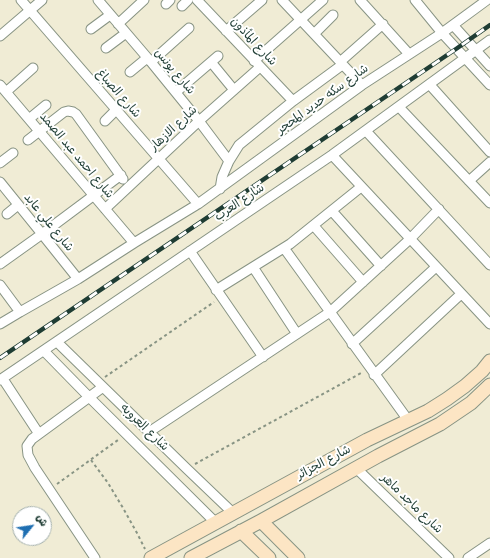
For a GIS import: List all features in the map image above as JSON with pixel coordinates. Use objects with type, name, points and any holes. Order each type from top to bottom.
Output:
[{"type":"street","name":"شارع الصباغ","points":[[21,0],[198,204]]},
{"type":"street","points":[[0,36],[42,0]]},
{"type":"street","name":"شارع يونس","points":[[98,0],[176,92],[229,161]]},
{"type":"street","points":[[118,24],[144,0]]},
{"type":"street","points":[[226,31],[262,0]]},
{"type":"street","points":[[282,0],[362,85]]},
{"type":"street","name":"شارع الازهار","points":[[105,209],[128,186],[234,90],[257,64],[323,0]]},
{"type":"street","points":[[360,0],[409,54]]},
{"type":"street","points":[[415,0],[442,33],[490,85]]},
{"type":"street","name":"شارع سكه حديد المحجر","points":[[0,324],[78,280],[198,204],[362,85],[442,33],[486,0]]},
{"type":"street","name":"شارع المأذون","points":[[201,1],[226,31],[293,101]]},
{"type":"street","points":[[91,29],[110,15]]},
{"type":"street","points":[[314,34],[333,15]]},
{"type":"street","name":"شارع سكه حديد المحجر","points":[[220,189],[222,177],[229,161],[239,145],[341,63],[383,24]]},
{"type":"street","points":[[453,25],[490,66]]},
{"type":"street","points":[[130,72],[149,60],[189,28]]},
{"type":"street","points":[[106,48],[126,33]]},
{"type":"street","name":"شارع العرب","points":[[1,380],[332,155],[490,40]]},
{"type":"street","points":[[176,92],[215,59],[234,90]]},
{"type":"street","points":[[3,88],[33,68]]},
{"type":"street","points":[[430,85],[490,152]]},
{"type":"street","name":"شارع احمد عبد الصمد","points":[[3,88],[40,132],[49,149],[94,196],[134,244]]},
{"type":"street","points":[[29,119],[46,105]]},
{"type":"street","points":[[399,107],[490,203]]},
{"type":"street","points":[[105,121],[116,110]]},
{"type":"street","points":[[28,140],[64,112],[73,112],[76,114],[128,186]]},
{"type":"street","points":[[366,131],[490,265]]},
{"type":"street","points":[[0,163],[13,153]]},
{"type":"street","points":[[332,155],[490,324]]},
{"type":"street","points":[[469,181],[490,162]]},
{"type":"street","points":[[0,264],[94,196],[120,175]]},
{"type":"street","name":"شارع علي عابد","points":[[0,182],[78,280]]},
{"type":"street","points":[[219,293],[253,267],[284,248],[314,226],[361,187]]},
{"type":"street","points":[[7,214],[18,205]]},
{"type":"street","points":[[149,432],[330,312],[410,239],[439,209]]},
{"type":"street","points":[[332,211],[381,266]]},
{"type":"street","points":[[314,226],[363,282]]},
{"type":"street","points":[[284,248],[408,420]]},
{"type":"street","points":[[190,251],[263,357]]},
{"type":"street","points":[[253,267],[297,334]]},
{"type":"street","points":[[352,344],[436,267]]},
{"type":"street","points":[[0,285],[20,312]]},
{"type":"street","points":[[372,372],[461,294]]},
{"type":"street","name":"شارع العروبه","points":[[57,342],[233,513]]},
{"type":"street","name":"شارع العروبه","points":[[44,351],[215,522]]},
{"type":"street","name":"شارع الجزائر","points":[[149,555],[233,513],[367,440],[448,400],[466,386],[490,361]]},
{"type":"street","points":[[1,380],[39,434]]},
{"type":"street","points":[[95,558],[35,468],[28,455],[27,446],[32,439],[89,397],[100,384]]},
{"type":"street","name":"شارع الجزائر","points":[[191,558],[378,456],[440,424],[456,414],[490,385]]},
{"type":"street","points":[[386,431],[394,436],[400,445]]},
{"type":"street","points":[[367,440],[371,449],[378,456]]},
{"type":"street","name":"شارع ماجد ماهر","points":[[356,468],[449,558]]},
{"type":"street","points":[[261,521],[298,558]]},
{"type":"street","points":[[241,531],[269,558]]},
{"type":"street","points":[[468,558],[490,543]]},
{"type":"path","points":[[100,384],[219,293]]},
{"type":"path","points":[[186,468],[372,372]]},
{"type":"path","points":[[50,490],[126,434]]},
{"type":"path","points":[[91,460],[124,508],[149,555]]},
{"type":"railway","points":[[0,358],[490,25]]}]
